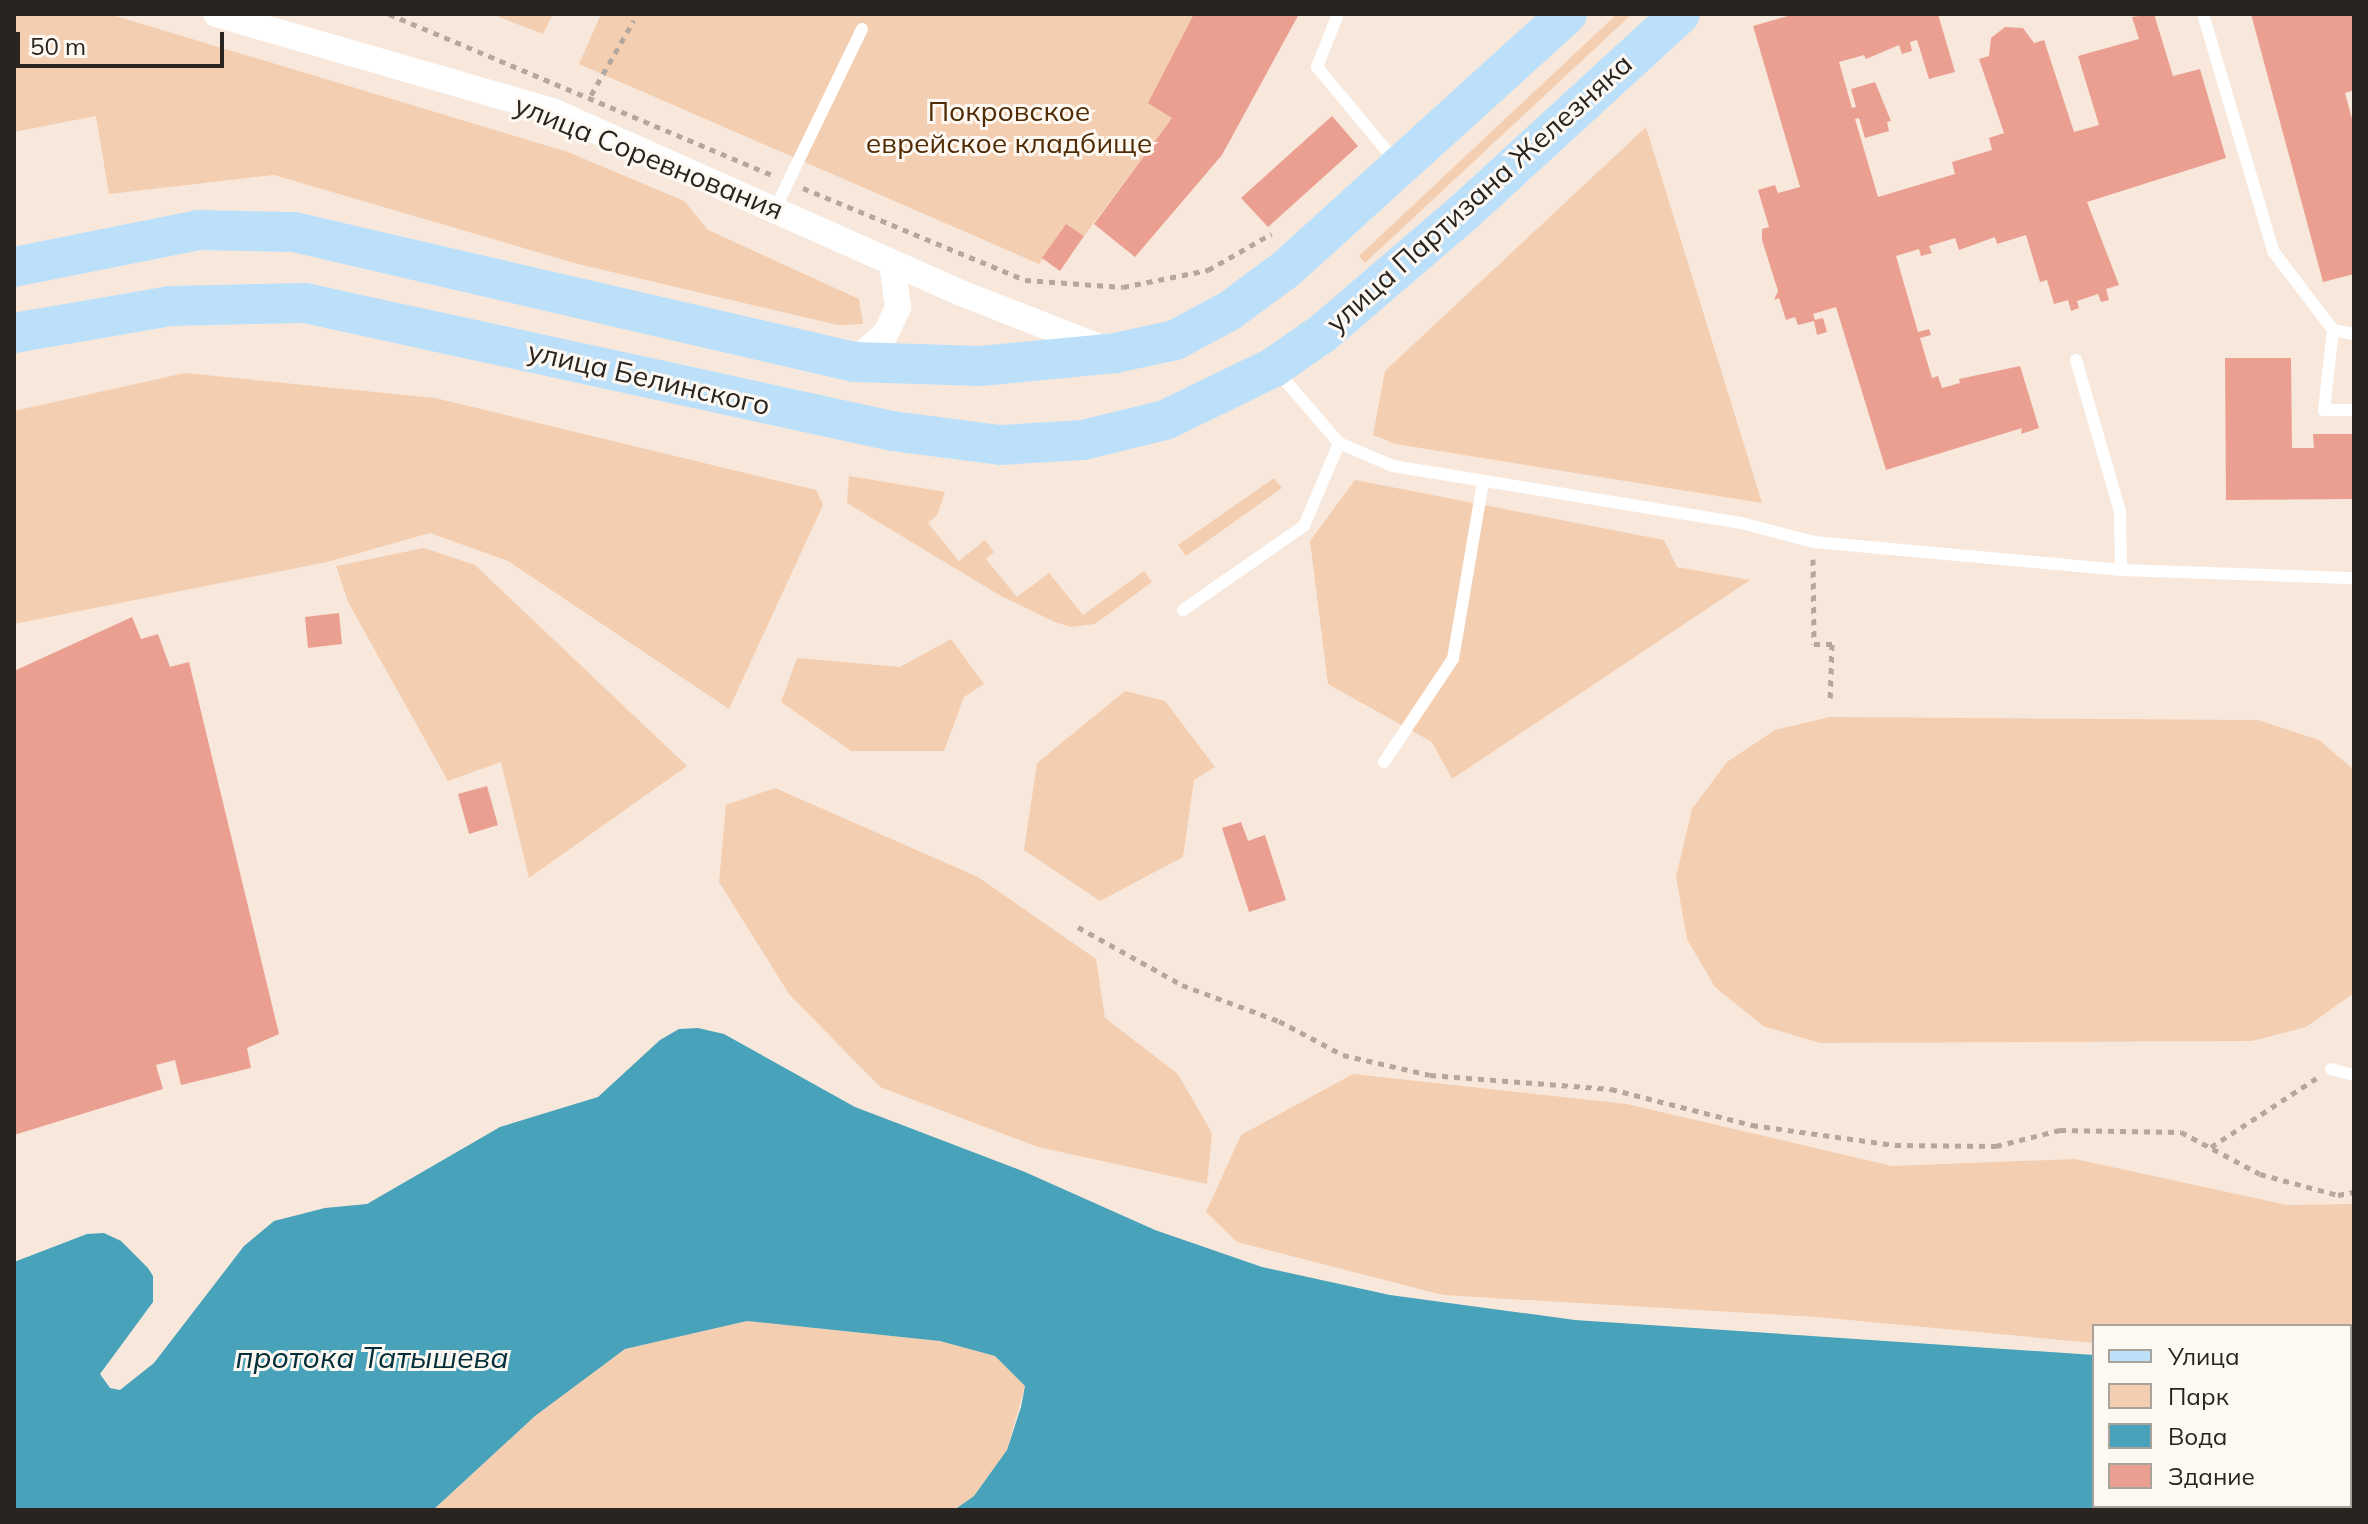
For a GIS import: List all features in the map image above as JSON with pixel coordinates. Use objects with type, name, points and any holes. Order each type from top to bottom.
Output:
[{"type":"main road","points":[[14,267],[199,230],[294,232],[854,362],[981,366],[1115,353],[1175,340],[1229,311],[1286,269],[1567,14]]},
{"type":"main road","name":"улица Партизана Железняка","points":[[1274,367],[1323,333],[1432,241],[1680,14]]},
{"type":"main road","name":"улица Белинского","points":[[14,333],[171,306],[305,303],[892,431],[1000,445],[1083,440],[1165,420],[1274,367]]},
{"type":"street","name":"улица Соревнования","points":[[216,14],[552,111],[892,263],[1115,353]]},
{"type":"street","points":[[854,362],[886,333],[898,307],[892,263]]},
{"type":"lane","points":[[1338,14],[1317,67],[1399,165]]},
{"type":"lane","points":[[2203,14],[2273,251],[2333,330],[2354,334]]},
{"type":"lane","points":[[775,209],[862,29]]},
{"type":"lane","points":[[2333,330],[2324,410],[2354,410]]},
{"type":"lane","points":[[2076,360],[2120,511],[2121,570]]},
{"type":"lane","points":[[1274,367],[1339,443],[1393,466],[1741,523],[1814,542],[2121,570],[2354,578]]},
{"type":"lane","points":[[1183,610],[1304,526],[1339,443]]},
{"type":"lane","points":[[1384,762],[1453,659],[1483,482]]},
{"type":"lane","points":[[2331,1069],[2354,1075]]},
{"type":"path","points":[[389,14],[591,95],[786,181],[1025,280],[1123,287],[1208,270],[1277,231]]},
{"type":"path","points":[[591,95],[634,20]]},
{"type":"path","points":[[1814,542],[1814,644],[1832,644],[1830,703]]},
{"type":"path","points":[[1078,927],[1182,985],[1279,1021],[1343,1055],[1430,1075],[1611,1089],[1752,1125],[1895,1145],[1996,1146],[2060,1130],[2181,1132],[2260,1174],[2338,1195],[2354,1192]]},
{"type":"path","points":[[2211,1147],[2331,1069]]},
{"type":"green space","points":[[14,14],[109,14],[568,152],[684,201],[708,230],[859,299],[863,324],[838,325],[578,264],[274,175],[109,194],[96,116],[14,132]]},
{"type":"green space","points":[[491,14],[553,14],[543,34]]},
{"type":"green space","name":"Покровское еврейское кладбище","points":[[601,14],[1194,14],[1172,118],[1084,236],[1066,224],[1039,264],[579,64]]},
{"type":"green space","points":[[1617,14],[1632,14],[1365,263],[1359,256]]},
{"type":"green space","points":[[1646,127],[1762,503],[1396,444],[1373,435],[1385,371]]},
{"type":"green space","points":[[185,373],[435,398],[816,490],[823,505],[729,709],[508,561],[430,533],[327,562],[14,624],[14,411]]},
{"type":"green space","points":[[849,476],[945,492],[937,515],[928,523],[959,561],[985,540],[994,552],[986,559],[1017,597],[1049,573],[1083,615],[1144,571],[1152,582],[1095,624],[1071,627],[1055,622],[1001,596],[847,503]]},
{"type":"green space","points":[[1274,478],[1282,488],[1186,556],[1178,545]]},
{"type":"green space","points":[[1355,480],[1664,540],[1677,567],[1750,580],[1452,779],[1432,742],[1328,684],[1310,541]]},
{"type":"green space","points":[[424,548],[475,565],[687,766],[529,878],[501,762],[448,781],[348,602],[336,566]]},
{"type":"green space","points":[[951,639],[984,684],[964,697],[944,751],[851,751],[781,702],[797,658],[900,667]]},
{"type":"green space","points":[[1125,691],[1165,701],[1215,767],[1194,780],[1183,857],[1100,901],[1024,850],[1037,763]]},
{"type":"green space","points":[[1830,717],[2258,720],[2319,740],[2354,770],[2354,993],[2306,1027],[2252,1041],[1820,1043],[1763,1026],[1715,987],[1687,939],[1676,877],[1692,809],[1727,762],[1775,730]]},
{"type":"green space","points":[[775,788],[978,877],[1096,959],[1105,1018],[1178,1074],[1212,1133],[1207,1184],[1038,1147],[880,1087],[789,994],[719,882],[726,805]]},
{"type":"green space","points":[[1353,1074],[1627,1104],[1892,1166],[2075,1159],[2287,1205],[2354,1204],[2354,1365],[2352,1324],[2092,1324],[2092,1343],[1817,1317],[1443,1295],[1237,1242],[1206,1212],[1241,1135]]},
{"type":"green space","points":[[747,1321],[940,1341],[995,1356],[1025,1386],[1007,1450],[974,1496],[954,1510],[433,1510],[535,1416],[625,1349]]},
{"type":"water","name":"протока Татышева","points":[[698,1028],[724,1034],[855,1107],[1025,1172],[1155,1230],[1262,1267],[1390,1295],[1575,1320],[2092,1355],[2092,1508],[2352,1508],[2354,1374],[2354,1510],[954,1510],[974,1496],[1007,1450],[1021,1407],[1025,1386],[995,1356],[940,1341],[747,1321],[625,1349],[535,1416],[433,1510],[14,1510],[14,1262],[87,1234],[104,1233],[121,1241],[148,1268],[153,1276],[153,1302],[100,1374],[110,1388],[120,1390],[154,1363],[244,1246],[274,1221],[325,1208],[367,1204],[500,1127],[598,1097],[660,1040],[679,1029]]},
{"type":"building","points":[[1194,14],[1299,14],[1222,155],[1135,257],[1094,224],[1172,118],[1148,103]]},
{"type":"building","points":[[1795,14],[1938,14],[1955,72],[1929,79],[1917,40],[1910,42],[1912,51],[1902,54],[1899,45],[1866,59],[1864,55],[1839,62],[1852,108],[1856,107],[1851,89],[1875,82],[1891,121],[1887,122],[1889,131],[1865,138],[1859,118],[1855,119],[1878,197],[1955,174],[1952,162],[1992,150],[1989,138],[2004,133],[1979,59],[1989,56],[1991,38],[2005,27],[2023,28],[2034,43],[2044,40],[2074,132],[2099,125],[2078,56],[2139,39],[2132,17],[2154,14],[2173,76],[2200,69],[2226,158],[2087,202],[2119,285],[2106,289],[2109,300],[2101,302],[2098,294],[2077,301],[2079,308],[2071,311],[2068,300],[2054,304],[2047,280],[2040,282],[2026,235],[1997,244],[1995,237],[1959,250],[1955,238],[1929,246],[1932,253],[1921,256],[1919,249],[1896,256],[1918,332],[1929,329],[1931,335],[1920,338],[1932,378],[1938,376],[1942,388],[1960,383],[1959,379],[2020,366],[2039,428],[2021,434],[2022,428],[1886,470],[1836,307],[1813,314],[1815,320],[1823,318],[1827,332],[1817,335],[1814,321],[1798,325],[1795,317],[1786,320],[1779,298],[1774,300],[1778,291],[1762,240],[1762,229],[1769,227],[1758,190],[1775,185],[1778,193],[1800,187],[1753,26]]},
{"type":"building","points":[[2251,14],[2354,14],[2354,90],[2345,93],[2354,126],[2354,274],[2323,282]]},
{"type":"building","points":[[1332,116],[1358,146],[1268,227],[1241,198]]},
{"type":"building","points":[[1066,224],[1084,236],[1060,271],[1042,258]]},
{"type":"building","points":[[2225,358],[2291,358],[2292,448],[2314,448],[2313,434],[2354,434],[2354,499],[2226,500]]},
{"type":"building","points":[[339,613],[342,644],[308,648],[305,617]]},
{"type":"building","points":[[132,617],[141,639],[158,634],[170,667],[189,662],[279,1034],[247,1048],[251,1068],[181,1085],[175,1060],[156,1065],[163,1089],[14,1135],[14,671]]},
{"type":"building","points":[[487,786],[498,825],[469,834],[458,794]]},
{"type":"building","points":[[1241,822],[1248,841],[1265,835],[1286,900],[1249,912],[1222,828]]}]
